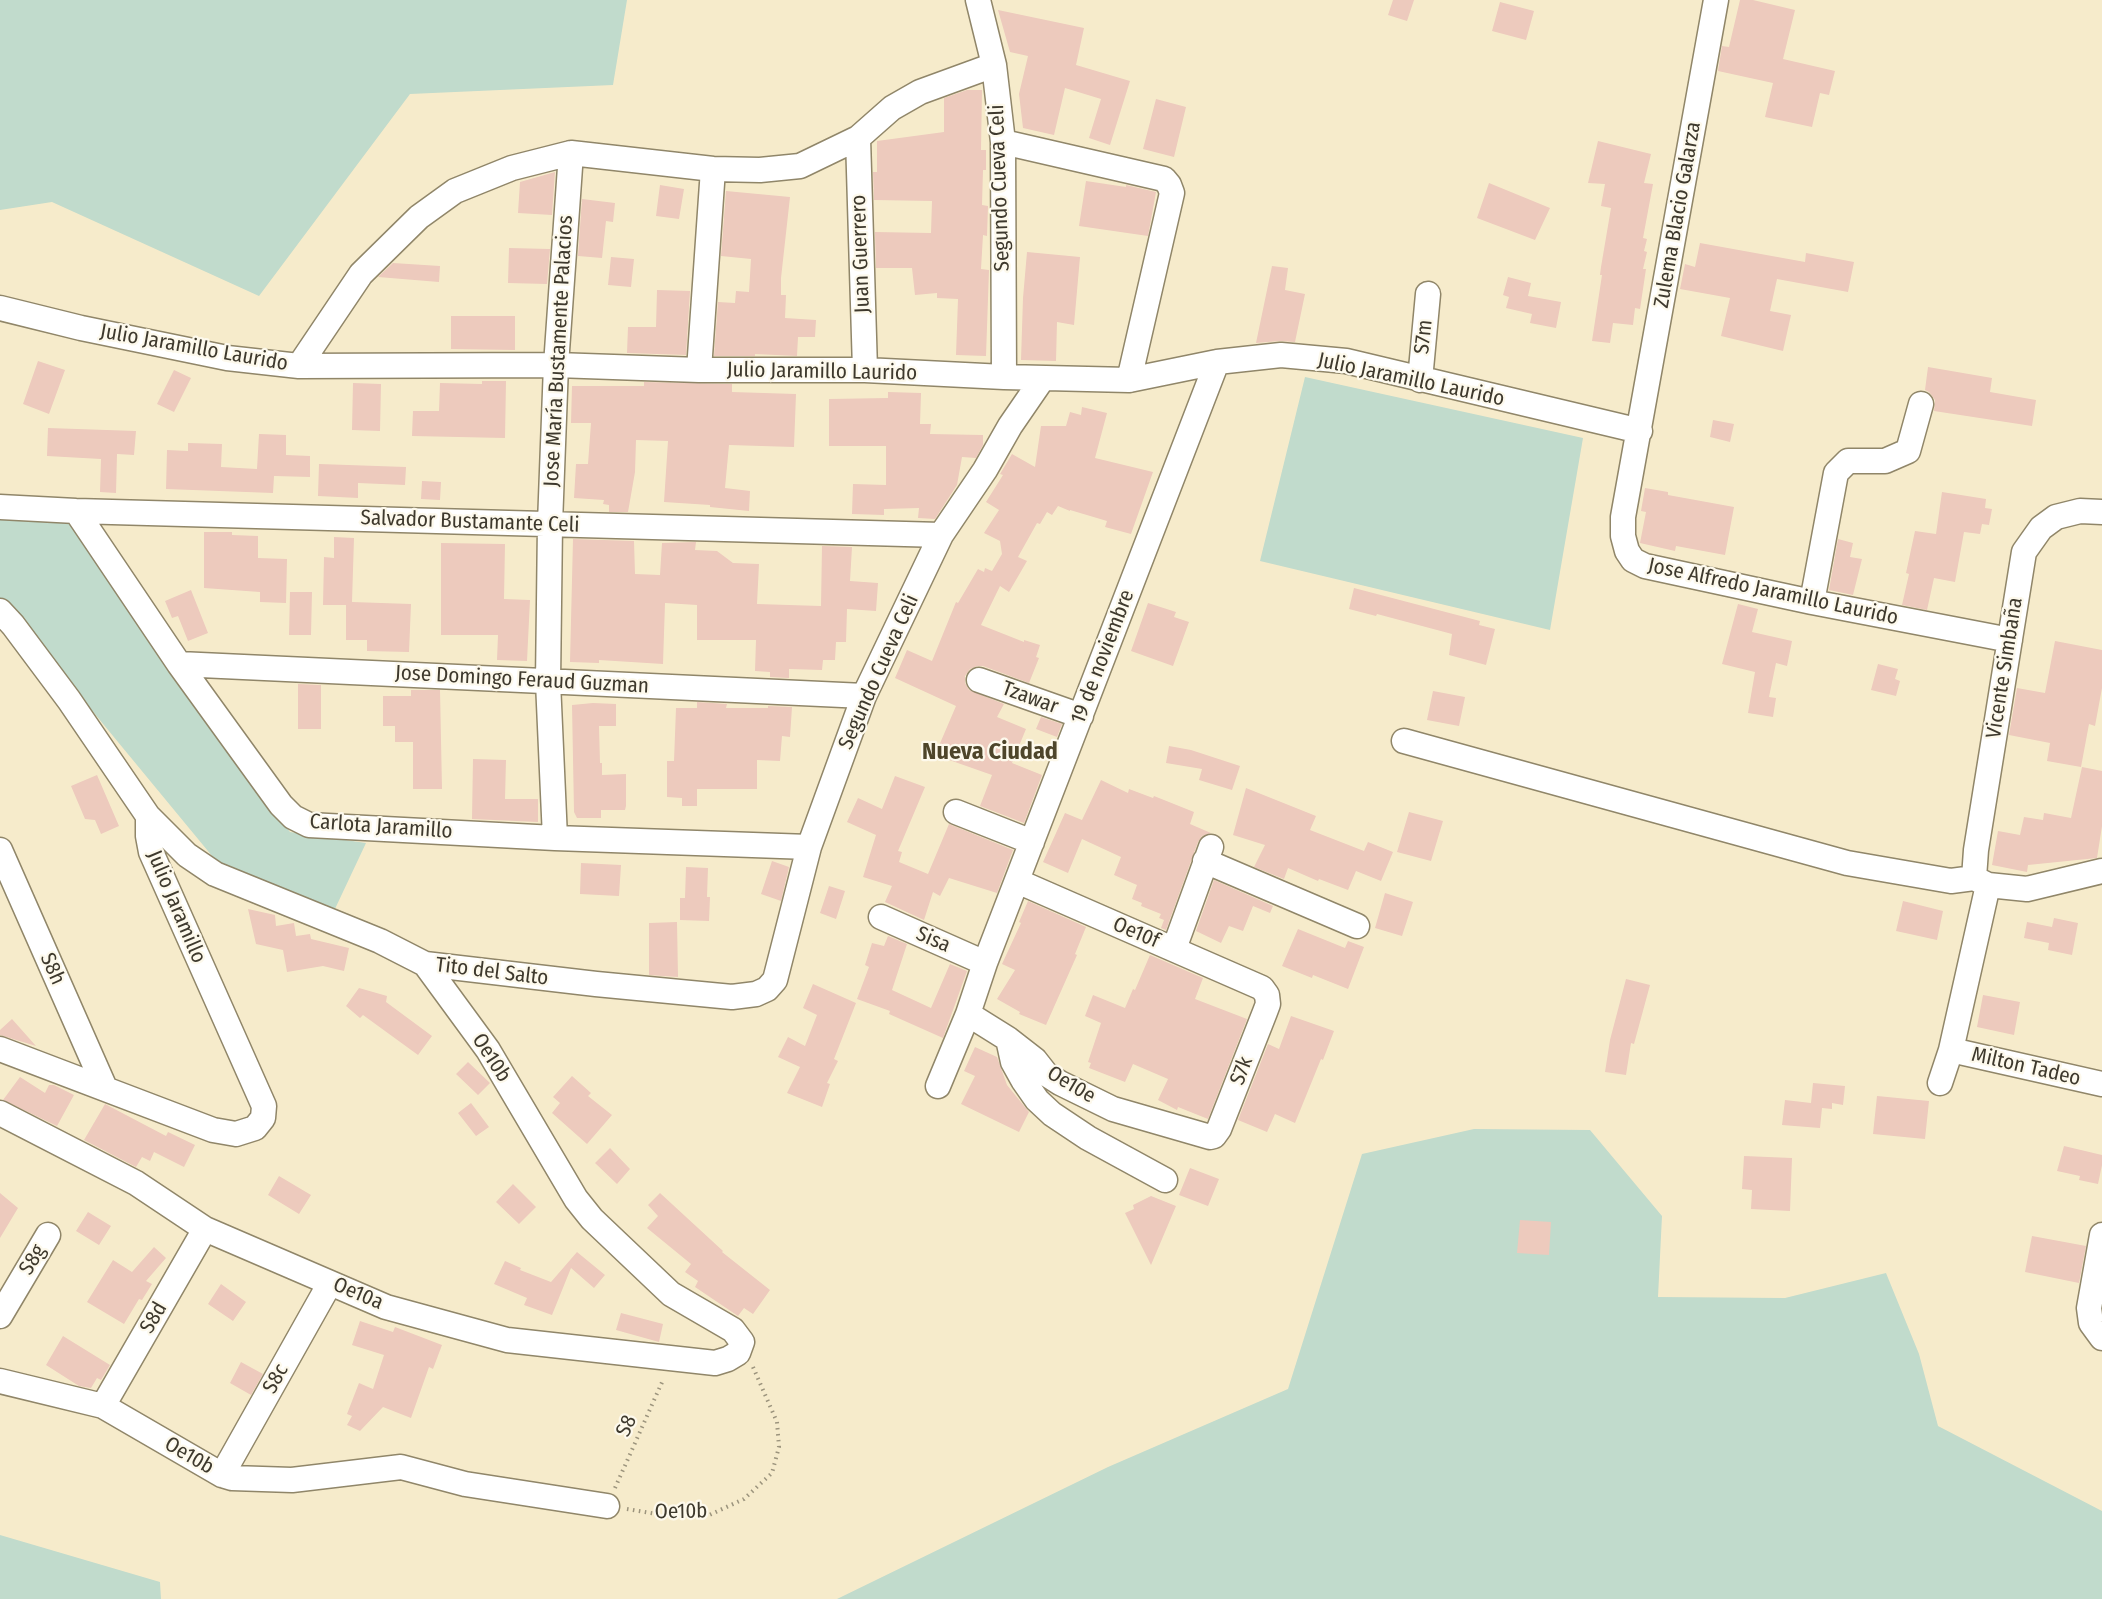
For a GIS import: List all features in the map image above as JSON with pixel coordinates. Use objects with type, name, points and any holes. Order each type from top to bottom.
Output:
[{"type":"street","name":"Segundo Cueva Celi","points":[[978,0],[994,65],[1003,142],[1004,377]]},
{"type":"street","name":"Zulema Blacio Galarza","points":[[1640,431],[1716,0]]},
{"type":"street","points":[[299,366],[361,274],[419,217],[455,191],[512,168],[571,153],[713,169],[760,170],[800,166],[858,138],[891,108],[920,92],[994,65]]},
{"type":"street","name":"Juan Guerrero","points":[[858,138],[865,370]]},
{"type":"street","points":[[1003,142],[1164,179],[1169,185],[1172,193],[1129,380]]},
{"type":"street","name":"Jose María Bustamente Palacios","points":[[555,838],[548,682],[550,524],[556,365],[571,153]]},
{"type":"street","points":[[699,370],[713,169]]},
{"type":"street","name":"S7m","points":[[1420,380],[1428,294]]},
{"type":"street","name":"Julio Jaramillo Laurido","points":[[0,308],[81,328],[227,358],[299,366],[556,365],[699,370],[865,370],[1129,380],[1217,362],[1281,355],[1346,361],[1640,431]]},
{"type":"street","name":"19 de noviembre","points":[[938,1086],[968,1014],[985,963],[1217,362]]},
{"type":"street","name":"Segundo Cueva Celi","points":[[767,989],[775,980],[809,847],[864,696],[941,535],[1043,378]]},
{"type":"street","points":[[1812,602],[1836,473],[1848,461],[1885,461],[1908,451],[1921,404]]},
{"type":"street","name":"Jose Alfredo Jaramillo Laurido","points":[[1640,431],[1623,517],[1625,543],[1633,560],[1645,566],[1812,602],[2010,640]]},
{"type":"street","name":"Salvador Bustamante Celi","points":[[0,507],[76,512],[941,535]]},
{"type":"street","name":"Vicente Simbaña","points":[[1940,1083],[1951,1050],[1981,882],[1976,850],[2024,552],[2041,528],[2056,517],[2080,511],[2102,512]]},
{"type":"street","name":"Carlota Jaramillo","points":[[76,512],[179,664],[281,805],[293,817],[309,825],[555,838],[809,847]]},
{"type":"street","points":[[0,611],[69,700],[148,816]]},
{"type":"street","name":"Jose Domingo Feraud Guzman","points":[[179,664],[864,696]]},
{"type":"street","name":"Tzawar","points":[[979,680],[1081,716]]},
{"type":"street","points":[[1404,741],[1848,863],[1951,881],[1981,882],[2027,890],[2102,871]]},
{"type":"street","points":[[956,812],[1032,842]]},
{"type":"street","name":"Tito del Salto","points":[[148,816],[187,855],[215,874],[380,941],[425,964],[732,997],[756,994],[767,989]]},
{"type":"street","name":"Julio Jaramillo","points":[[105,1088],[213,1131],[236,1134],[255,1128],[263,1118],[264,1106],[151,852],[148,816]]},
{"type":"street","name":"S8h","points":[[0,850],[105,1088]]},
{"type":"street","points":[[1174,949],[1209,854],[1357,926]]},
{"type":"street","name":"Oe10f","points":[[1017,881],[1254,984]]},
{"type":"street","name":"Sisa","points":[[881,917],[985,963]]},
{"type":"street","name":"Oe10b","points":[[425,964],[488,1050],[576,1199],[592,1219],[671,1294],[733,1330],[742,1342]]},
{"type":"street","name":"S7k","points":[[1188,1130],[1210,1137],[1219,1130],[1268,1004],[1262,988],[1254,984]]},
{"type":"street","name":"Oe10e","points":[[968,1014],[1008,1039],[1035,1060],[1046,1074],[1060,1083],[1113,1109],[1188,1130]]},
{"type":"street","points":[[1008,1039],[1013,1062],[1023,1080],[1037,1100],[1052,1114],[1069,1128],[1165,1180]]},
{"type":"street","points":[[0,1049],[105,1088]]},
{"type":"street","name":"Milton Tadeo","points":[[1951,1050],[2102,1084]]},
{"type":"street","name":"Oe10a","points":[[0,1113],[136,1183],[205,1229],[386,1307],[507,1340],[715,1363],[738,1353],[742,1342]]},
{"type":"street","name":"S8d","points":[[103,1406],[205,1229]]},
{"type":"street","name":"S8g","points":[[0,1316],[48,1235]]},
{"type":"street","points":[[2097,1331],[2089,1308],[2102,1235]]},
{"type":"street","name":"S8c","points":[[222,1475],[330,1283]]},
{"type":"street","name":"Oe10b","points":[[0,1381],[103,1406],[222,1475],[232,1478],[292,1480],[401,1467],[465,1484],[607,1506]]},
{"type":"path","name":"Oe10b","points":[[607,1506],[668,1516],[707,1516],[744,1499],[772,1473],[779,1447],[777,1422],[742,1342]]},
{"type":"path","name":"S8","points":[[607,1506],[673,1357]]},
{"type":"green space","points":[[0,0],[627,0],[613,85],[410,94],[259,296],[52,202],[0,210]]},
{"type":"green space","points":[[1305,377],[1583,438],[1550,630],[1260,561]]},
{"type":"green space","points":[[0,519],[72,523],[170,670],[290,832],[366,843],[334,911],[217,862],[0,599]]},
{"type":"green space","points":[[1474,1129],[1590,1130],[1662,1216],[1658,1297],[1785,1298],[1886,1273],[1919,1354],[1938,1426],[2102,1511],[2102,1599],[837,1599],[1108,1467],[1288,1389],[1362,1154]]},
{"type":"green space","points":[[0,1535],[160,1582],[161,1599],[0,1599]]},
{"type":"building","points":[[1393,0],[1414,0],[1407,21],[1388,15]]},
{"type":"building","points":[[1740,0],[1753,0],[1795,10],[1783,59],[1835,71],[1829,95],[1820,93],[1812,127],[1765,117],[1773,83],[1718,71],[1722,46],[1729,47]]},
{"type":"building","points":[[1500,2],[1534,11],[1526,40],[1492,31]]},
{"type":"building","points":[[998,10],[1084,28],[1076,65],[1130,81],[1110,145],[1089,138],[1101,99],[1065,88],[1054,135],[1023,128],[1019,94],[1028,56],[1010,52]]},
{"type":"building","points":[[967,90],[982,90],[981,150],[986,150],[986,170],[983,170],[982,205],[988,206],[987,236],[983,235],[981,269],[989,270],[986,356],[956,355],[958,299],[937,298],[937,293],[915,295],[912,268],[876,268],[875,232],[931,233],[932,201],[874,200],[873,172],[877,172],[877,141],[944,132],[944,98]]},
{"type":"building","points":[[1156,99],[1186,107],[1174,157],[1143,149]]},
{"type":"building","points":[[1598,141],[1651,154],[1644,183],[1653,184],[1643,238],[1647,239],[1644,251],[1647,252],[1643,269],[1646,269],[1640,309],[1635,308],[1633,325],[1613,323],[1610,343],[1592,341],[1611,208],[1601,206],[1605,184],[1588,183]]},
{"type":"building","points":[[555,172],[552,215],[518,213],[520,182]]},
{"type":"building","points":[[1086,181],[1126,187],[1126,185],[1156,192],[1148,236],[1079,226]]},
{"type":"building","points":[[1489,183],[1550,208],[1535,240],[1477,218]]},
{"type":"building","points":[[660,185],[684,189],[679,219],[656,216]]},
{"type":"building","points":[[726,191],[790,197],[781,278],[781,295],[786,295],[785,318],[816,320],[815,337],[798,337],[797,356],[755,354],[755,356],[714,356],[718,302],[735,303],[736,291],[749,292],[751,259],[721,256]]},
{"type":"building","points":[[582,199],[615,203],[613,222],[606,221],[602,258],[578,256]]},
{"type":"building","points":[[1700,243],[1805,262],[1806,253],[1854,262],[1848,292],[1777,279],[1770,311],[1791,315],[1783,351],[1721,336],[1730,298],[1680,289],[1685,264],[1695,267]]},
{"type":"building","points":[[509,248],[550,249],[547,284],[508,283]]},
{"type":"building","points":[[1027,252],[1080,257],[1074,325],[1057,322],[1056,361],[1021,360]]},
{"type":"building","points":[[611,257],[634,259],[631,287],[608,285]]},
{"type":"building","points":[[393,263],[440,266],[439,282],[378,277]]},
{"type":"building","points":[[1272,266],[1288,268],[1285,290],[1305,294],[1295,342],[1256,343]]},
{"type":"building","points":[[1508,277],[1531,283],[1528,296],[1561,302],[1556,328],[1530,323],[1532,314],[1506,308],[1509,297],[1503,295]]},
{"type":"building","points":[[657,290],[690,291],[686,355],[627,353],[628,327],[656,327]]},
{"type":"building","points":[[451,316],[515,316],[515,350],[451,349]]},
{"type":"building","points":[[38,361],[65,370],[49,414],[23,404]]},
{"type":"building","points":[[1928,367],[1992,378],[1990,392],[2036,400],[2032,426],[1934,411],[1935,400],[1925,390]]},
{"type":"building","points":[[174,370],[191,378],[174,412],[157,404]]},
{"type":"building","points":[[482,381],[506,381],[505,438],[412,436],[413,411],[439,411],[440,383],[482,384]]},
{"type":"building","points":[[644,382],[732,384],[732,392],[796,394],[794,447],[729,445],[725,488],[750,491],[749,511],[710,507],[710,505],[664,502],[668,441],[636,440],[635,472],[628,512],[609,512],[609,505],[603,504],[604,500],[574,498],[576,464],[588,464],[591,423],[571,423],[572,386],[644,386]]},
{"type":"building","points":[[353,383],[381,384],[380,431],[352,430]]},
{"type":"building","points":[[888,392],[921,393],[920,424],[931,424],[930,434],[983,435],[983,445],[976,458],[962,457],[957,485],[935,519],[918,518],[919,508],[884,509],[884,515],[852,514],[853,484],[886,485],[886,446],[829,446],[829,399],[888,398]]},
{"type":"building","points":[[1082,407],[1107,413],[1095,458],[1153,472],[1131,534],[1105,527],[1107,521],[1058,506],[1052,515],[1047,512],[1040,524],[1037,523],[1018,557],[1027,561],[1009,592],[1000,586],[981,625],[1024,642],[1024,640],[1040,645],[1036,657],[1039,658],[1029,683],[983,666],[970,669],[965,676],[965,683],[969,690],[1004,704],[997,717],[1026,729],[1012,763],[1042,775],[1024,823],[980,806],[992,775],[935,755],[956,706],[895,678],[907,650],[932,661],[956,602],[958,603],[978,569],[984,572],[985,568],[992,571],[1002,554],[1000,541],[984,533],[999,510],[986,502],[1003,475],[1000,474],[1012,454],[1035,467],[1041,426],[1066,426],[1070,412],[1081,415]]},
{"type":"building","points":[[1713,420],[1734,424],[1730,442],[1710,437]]},
{"type":"building","points":[[48,428],[136,431],[134,455],[117,454],[116,493],[100,492],[101,459],[47,456]]},
{"type":"building","points":[[259,434],[286,435],[286,455],[310,456],[310,477],[274,476],[273,493],[166,489],[167,450],[188,451],[188,443],[222,444],[221,467],[257,469]]},
{"type":"building","points":[[319,464],[406,467],[405,485],[358,483],[358,498],[318,496]]},
{"type":"building","points":[[422,481],[441,482],[440,500],[421,499]]},
{"type":"building","points":[[1645,488],[1668,492],[1668,495],[1734,507],[1725,555],[1676,546],[1675,551],[1640,543],[1646,512],[1641,511]]},
{"type":"building","points":[[1942,492],[1986,499],[1985,508],[1992,509],[1989,525],[1982,524],[1980,534],[1964,532],[1955,582],[1934,578],[1927,610],[1902,605],[1915,531],[1936,534]]},
{"type":"building","points":[[204,532],[232,532],[232,535],[258,536],[258,558],[287,559],[286,603],[260,602],[260,592],[204,588]]},
{"type":"building","points":[[334,537],[354,538],[352,602],[411,604],[409,652],[367,651],[367,640],[346,640],[346,605],[323,605],[324,557],[334,558]]},
{"type":"building","points":[[573,539],[634,541],[635,574],[660,575],[662,543],[696,542],[695,550],[717,551],[733,563],[759,564],[757,604],[821,606],[822,546],[852,547],[850,581],[878,583],[876,611],[847,609],[846,642],[836,642],[835,660],[823,660],[822,670],[789,669],[789,678],[770,677],[770,672],[755,671],[756,640],[697,640],[697,605],[665,603],[663,664],[599,660],[599,663],[570,662]]},
{"type":"building","points":[[1838,539],[1853,543],[1850,557],[1862,559],[1853,595],[1829,590]]},
{"type":"building","points":[[441,543],[505,544],[504,599],[530,600],[527,661],[497,660],[498,635],[441,635]]},
{"type":"building","points":[[1354,588],[1480,621],[1479,625],[1495,629],[1486,665],[1449,655],[1452,634],[1349,609]]},
{"type":"building","points":[[191,590],[208,633],[188,641],[178,616],[172,618],[165,601]]},
{"type":"building","points":[[290,592],[312,592],[311,635],[289,635]]},
{"type":"building","points":[[1148,603],[1176,612],[1174,617],[1189,622],[1173,666],[1131,651]]},
{"type":"building","points":[[1738,604],[1758,609],[1752,632],[1792,641],[1787,666],[1776,663],[1769,697],[1776,698],[1773,717],[1748,713],[1755,672],[1722,664]]},
{"type":"building","points":[[2055,641],[2102,650],[2102,688],[2095,726],[2089,724],[2081,767],[2047,761],[2050,743],[2009,735],[2017,688],[2045,693]]},
{"type":"building","points":[[1878,664],[1898,669],[1895,679],[1900,681],[1896,696],[1871,690]]},
{"type":"building","points":[[298,684],[321,685],[321,729],[298,729]]},
{"type":"building","points":[[411,690],[440,690],[442,789],[413,789],[413,742],[395,742],[395,726],[383,726],[383,696],[411,696]]},
{"type":"building","points":[[1433,691],[1465,697],[1459,726],[1427,720]]},
{"type":"building","points":[[697,702],[727,704],[726,708],[792,707],[790,737],[782,736],[780,761],[757,760],[757,789],[697,789],[697,806],[682,806],[682,798],[667,797],[667,761],[674,761],[676,708],[697,708]]},
{"type":"building","points":[[616,704],[616,726],[599,726],[600,763],[602,763],[602,775],[626,774],[626,806],[625,810],[601,810],[601,818],[577,818],[574,812],[572,705]]},
{"type":"building","points":[[1041,717],[1062,724],[1057,737],[1036,729]]},
{"type":"building","points":[[1169,746],[1191,750],[1240,766],[1232,790],[1199,780],[1202,769],[1166,763]]},
{"type":"building","points":[[473,759],[506,760],[505,799],[538,799],[538,822],[472,819]]},
{"type":"building","points":[[2082,767],[2102,771],[2102,826],[2097,858],[2028,865],[2027,872],[1992,865],[1998,831],[2020,835],[2024,817],[2043,820],[2044,813],[2071,818]]},
{"type":"building","points":[[97,775],[119,826],[101,834],[95,820],[85,819],[71,786]]},
{"type":"building","points":[[895,776],[925,787],[898,851],[902,852],[899,862],[928,874],[949,824],[1013,850],[997,893],[949,878],[940,896],[933,892],[924,920],[885,902],[892,886],[863,877],[876,835],[847,822],[858,798],[882,809]]},
{"type":"building","points":[[1101,780],[1128,793],[1129,789],[1153,798],[1154,796],[1194,812],[1190,824],[1211,833],[1202,836],[1198,842],[1166,930],[1161,928],[1164,920],[1159,918],[1161,914],[1141,906],[1142,903],[1132,899],[1137,885],[1114,875],[1121,857],[1082,839],[1068,873],[1043,862],[1065,813],[1082,820]]},
{"type":"building","points":[[1246,788],[1316,816],[1310,830],[1364,851],[1368,842],[1393,852],[1381,881],[1356,871],[1348,890],[1319,879],[1318,881],[1288,868],[1284,879],[1254,867],[1265,845],[1233,835]]},
{"type":"building","points":[[1409,812],[1443,821],[1431,861],[1397,852]]},
{"type":"building","points":[[772,861],[789,867],[781,901],[761,894]]},
{"type":"building","points":[[581,863],[621,865],[619,896],[580,894]]},
{"type":"building","points":[[686,867],[708,868],[709,921],[680,920],[680,898],[685,898]]},
{"type":"building","points":[[1214,880],[1273,906],[1270,913],[1253,906],[1243,931],[1229,926],[1221,943],[1196,931]]},
{"type":"building","points":[[829,886],[845,891],[836,919],[820,913]]},
{"type":"building","points":[[1385,893],[1413,902],[1402,936],[1375,928]]},
{"type":"building","points":[[1028,901],[1086,927],[1075,954],[1077,955],[1046,1025],[1019,1014],[1020,1012],[997,999],[1015,970],[1002,964],[1021,923],[1019,922]]},
{"type":"building","points":[[1903,901],[1943,911],[1937,940],[1896,931]]},
{"type":"building","points":[[248,909],[275,915],[276,926],[294,923],[296,936],[310,934],[311,939],[349,948],[344,971],[323,966],[287,972],[283,950],[256,944]]},
{"type":"building","points":[[2054,918],[2078,923],[2072,955],[2048,950],[2049,943],[2024,938],[2027,922],[2052,927]]},
{"type":"building","points":[[677,922],[678,977],[649,975],[649,923]]},
{"type":"building","points":[[1298,929],[1345,948],[1348,941],[1364,947],[1348,989],[1282,966]]},
{"type":"building","points":[[888,936],[907,944],[892,990],[931,1008],[950,964],[967,971],[943,1038],[889,1014],[890,1011],[857,999],[869,967],[865,965],[872,943],[884,946]]},
{"type":"building","points":[[1150,955],[1203,978],[1195,999],[1247,1019],[1208,1119],[1178,1107],[1177,1110],[1158,1100],[1168,1079],[1133,1064],[1125,1082],[1089,1068],[1091,1063],[1088,1062],[1101,1023],[1085,1016],[1093,995],[1125,1008]]},
{"type":"building","points":[[1626,979],[1650,985],[1634,1044],[1631,1043],[1626,1075],[1605,1072],[1610,1040]]},
{"type":"building","points":[[813,984],[856,1003],[834,1059],[838,1061],[827,1083],[830,1084],[822,1107],[787,1093],[800,1067],[778,1057],[788,1037],[805,1046],[817,1015],[803,1008]]},
{"type":"building","points":[[359,988],[387,996],[386,1002],[432,1036],[418,1055],[363,1015],[360,1018],[346,1006]]},
{"type":"building","points":[[1983,995],[2020,1002],[2014,1035],[1977,1027]]},
{"type":"building","points":[[1291,1016],[1334,1031],[1295,1123],[1275,1114],[1267,1132],[1238,1120],[1268,1044],[1279,1049]]},
{"type":"building","points":[[12,1019],[36,1046],[0,1035],[0,1030]]},
{"type":"building","points":[[975,1047],[997,1057],[1007,1085],[1029,1112],[1019,1132],[961,1104],[975,1076],[964,1071]]},
{"type":"building","points":[[468,1062],[490,1083],[478,1095],[456,1074]]},
{"type":"building","points":[[572,1076],[591,1093],[588,1096],[612,1115],[587,1144],[552,1113],[560,1103],[553,1097]]},
{"type":"building","points":[[20,1077],[45,1093],[49,1085],[54,1085],[74,1095],[57,1126],[3,1100]]},
{"type":"building","points":[[1813,1083],[1845,1086],[1843,1105],[1832,1103],[1832,1109],[1822,1108],[1820,1128],[1782,1125],[1785,1100],[1811,1103]]},
{"type":"building","points":[[1877,1096],[1929,1101],[1925,1139],[1873,1134]]},
{"type":"building","points":[[471,1103],[489,1127],[476,1136],[458,1113]]},
{"type":"building","points":[[105,1104],[166,1136],[168,1132],[195,1145],[184,1167],[154,1152],[150,1161],[142,1157],[136,1167],[84,1140]]},
{"type":"building","points":[[2064,1146],[2102,1155],[2098,1184],[2079,1180],[2080,1176],[2057,1171]]},
{"type":"building","points":[[610,1148],[630,1169],[617,1184],[595,1163]]},
{"type":"building","points":[[1744,1156],[1792,1158],[1790,1211],[1751,1209],[1752,1190],[1742,1189]]},
{"type":"building","points":[[1190,1168],[1219,1179],[1208,1206],[1179,1195]]},
{"type":"building","points":[[279,1176],[311,1195],[299,1214],[268,1195]]},
{"type":"building","points":[[513,1184],[536,1207],[519,1224],[496,1202]]},
{"type":"building","points":[[0,1193],[18,1208],[0,1238]]},
{"type":"building","points":[[660,1193],[722,1252],[770,1290],[753,1314],[744,1308],[738,1316],[695,1287],[698,1281],[685,1272],[691,1264],[647,1228],[658,1216],[648,1205]]},
{"type":"building","points":[[1151,1196],[1176,1206],[1151,1265],[1125,1213],[1134,1209],[1133,1205]]},
{"type":"building","points":[[88,1212],[111,1226],[99,1245],[76,1231]]},
{"type":"building","points":[[1520,1220],[1551,1222],[1549,1255],[1517,1253]]},
{"type":"building","points":[[2032,1236],[2086,1246],[2079,1283],[2025,1272]]},
{"type":"building","points":[[154,1247],[166,1258],[146,1281],[152,1284],[142,1300],[139,1299],[124,1324],[87,1302],[113,1260],[132,1272]]},
{"type":"building","points":[[577,1252],[605,1275],[594,1288],[571,1268],[552,1315],[524,1305],[527,1298],[494,1284],[505,1261],[521,1268],[520,1270],[551,1282]]},
{"type":"building","points":[[221,1284],[246,1302],[233,1321],[208,1304]]},
{"type":"building","points":[[621,1313],[663,1324],[659,1342],[616,1330]]},
{"type":"building","points":[[360,1321],[393,1332],[395,1327],[442,1345],[433,1369],[429,1367],[411,1418],[383,1407],[360,1431],[347,1425],[352,1416],[347,1414],[359,1383],[373,1389],[384,1355],[352,1345]]},
{"type":"building","points":[[63,1336],[110,1365],[101,1380],[97,1378],[91,1388],[79,1386],[46,1365]]},
{"type":"building","points":[[241,1362],[263,1374],[251,1395],[230,1383]]},
{"type":"district","name":"Nueva Ciudad","points":[[990,752]]}]
